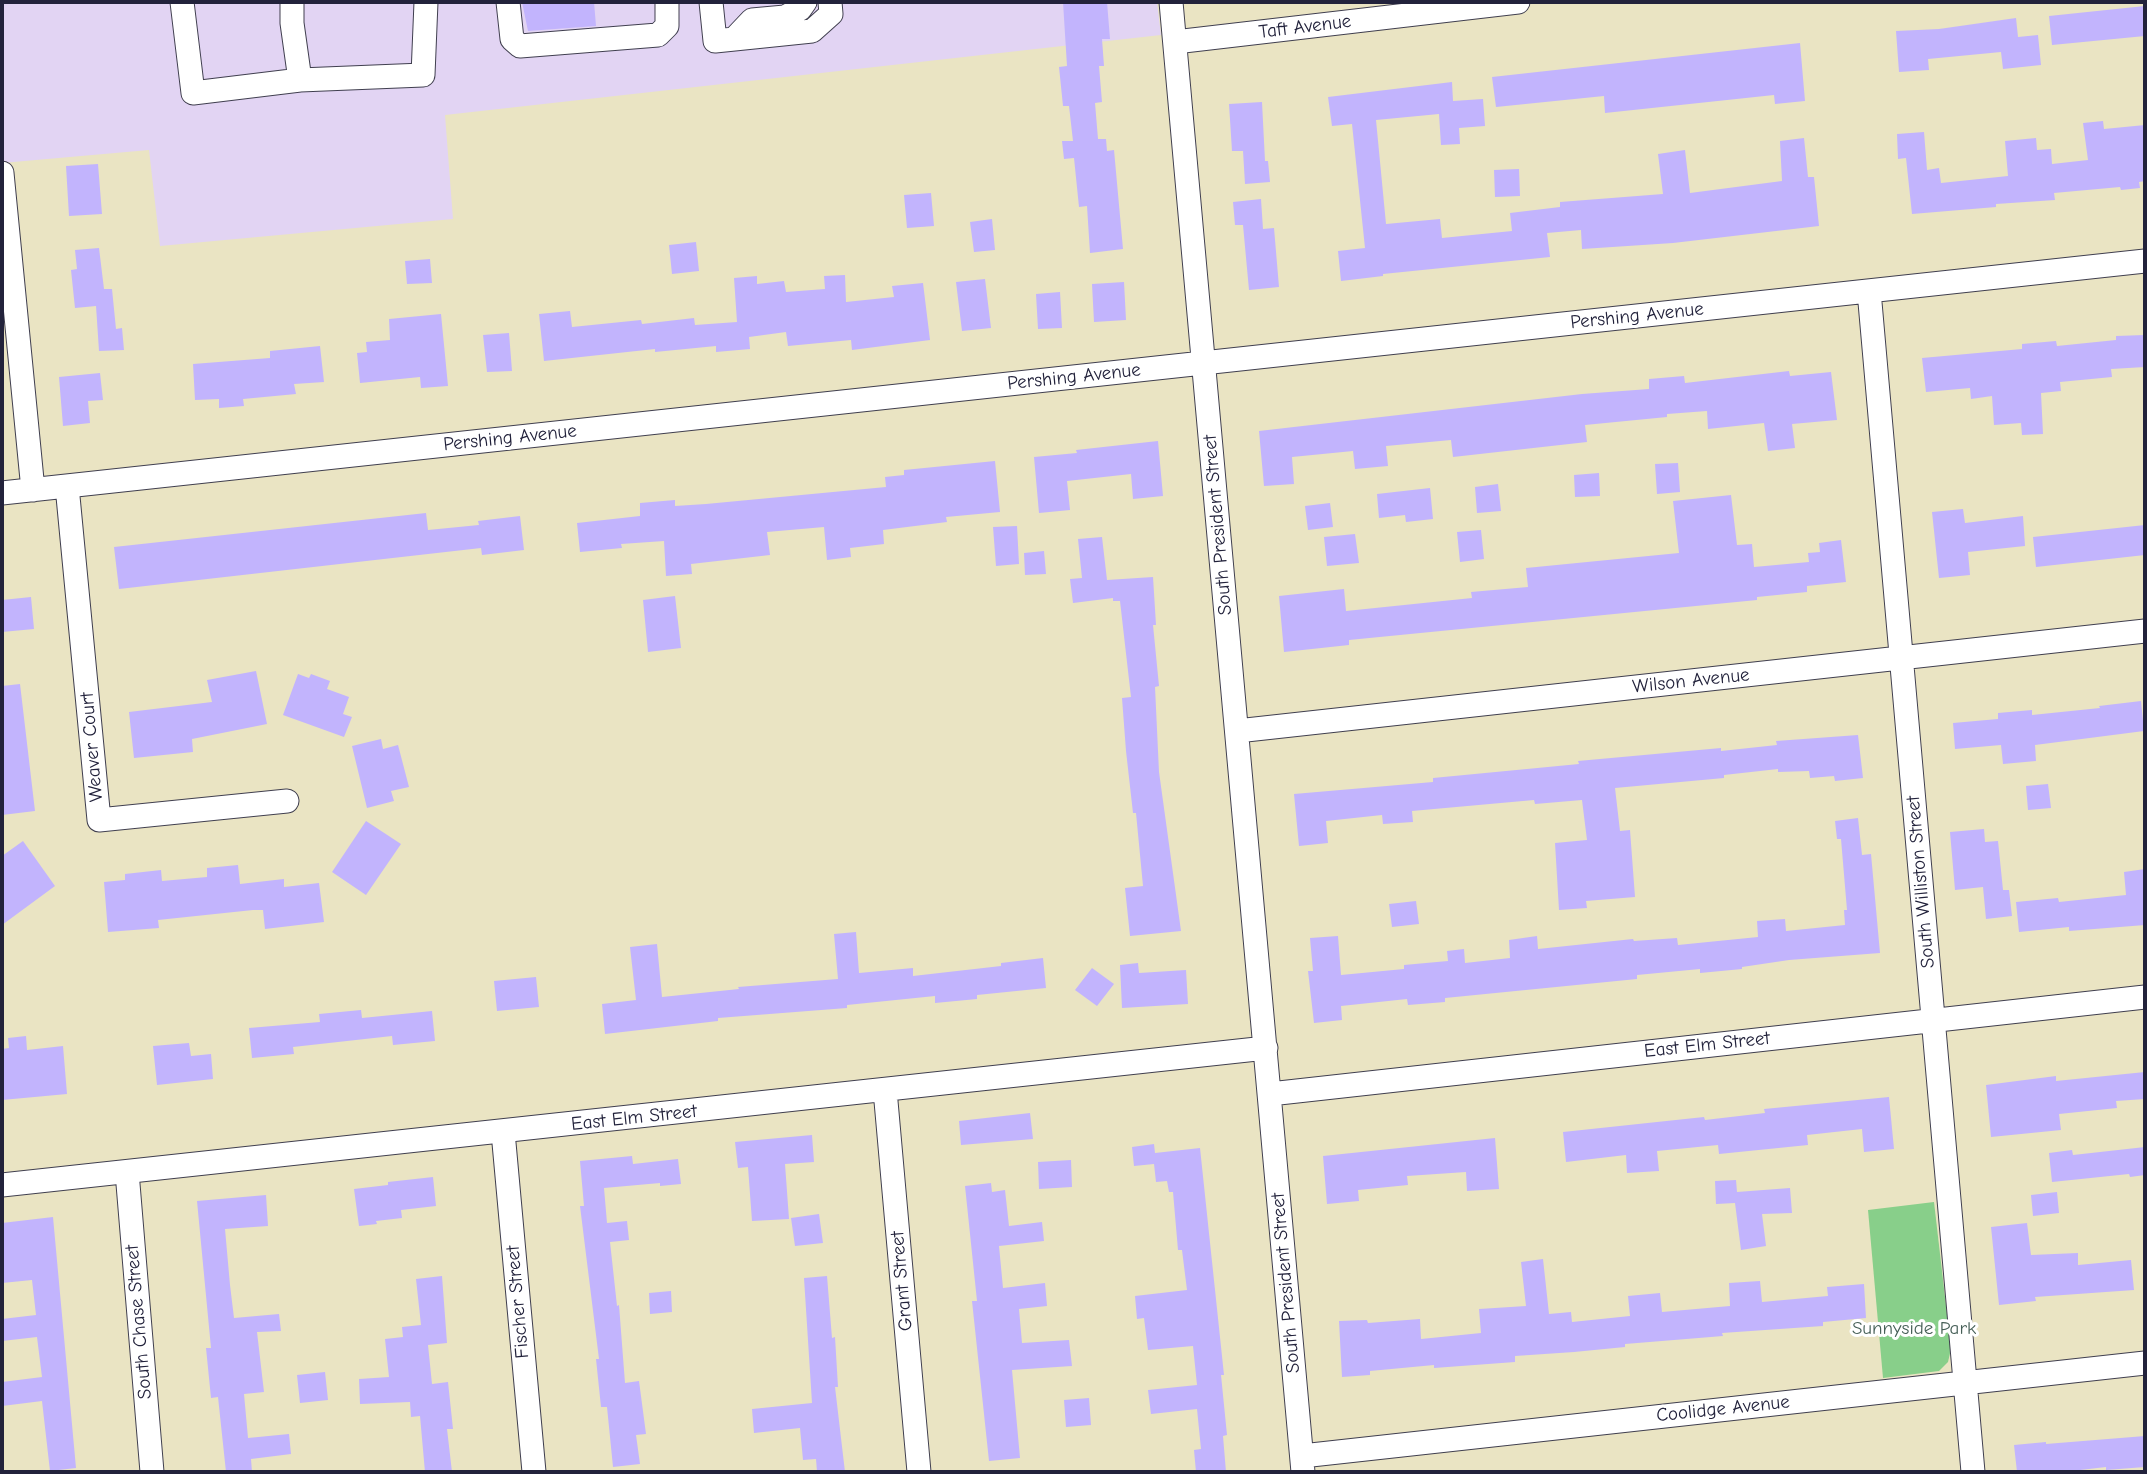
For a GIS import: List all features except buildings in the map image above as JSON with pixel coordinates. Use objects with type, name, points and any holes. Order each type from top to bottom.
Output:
[{"type":"street","points":[[182,2],[193,93],[300,80],[423,75],[426,2]]},
{"type":"street","points":[[292,2],[292,23],[300,80]]},
{"type":"street","points":[[508,2],[512,39],[520,46],[658,35],[667,26],[667,2]]},
{"type":"street","points":[[711,2],[715,41],[812,31],[831,14],[830,2]]},
{"type":"street","points":[[734,39],[752,20],[785,16],[800,9],[806,2]]},
{"type":"street","name":"South President Street","points":[[1171,2],[1302,1464]]},
{"type":"street","name":"Taft Avenue","points":[[1175,42],[1518,2]]},
{"type":"street","points":[[2,173],[33,490]]},
{"type":"street","name":"Pershing Avenue","points":[[2,493],[2145,261]]},
{"type":"street","name":"South Williston Street","points":[[1869,291],[1973,1472]]},
{"type":"street","name":"Weaver Court","points":[[67,486],[99,820],[287,801]]},
{"type":"street","name":"Wilson Avenue","points":[[1237,731],[2145,631]]},
{"type":"street","name":"East Elm Street","points":[[1270,1094],[2145,997]]},
{"type":"street","name":"East Elm Street","points":[[2,1185],[1266,1048]]},
{"type":"street","name":"Grant Street","points":[[885,1090],[919,1472]]},
{"type":"street","name":"Fischer Street","points":[[503,1132],[534,1472]]},
{"type":"street","name":"South Chase Street","points":[[127,1172],[152,1472]]},
{"type":"street","name":"Coolidge Avenue","points":[[1302,1464],[2145,1363]]},
{"type":"shaded area","points":[[2,2],[1157,2],[1161,35],[445,115],[453,219],[160,246],[149,150],[2,163]]},
{"type":"green space","name":"Sunnyside Park","points":[[1934,1202],[1951,1349],[1948,1362],[1939,1371],[1883,1378],[1868,1210]]}]
